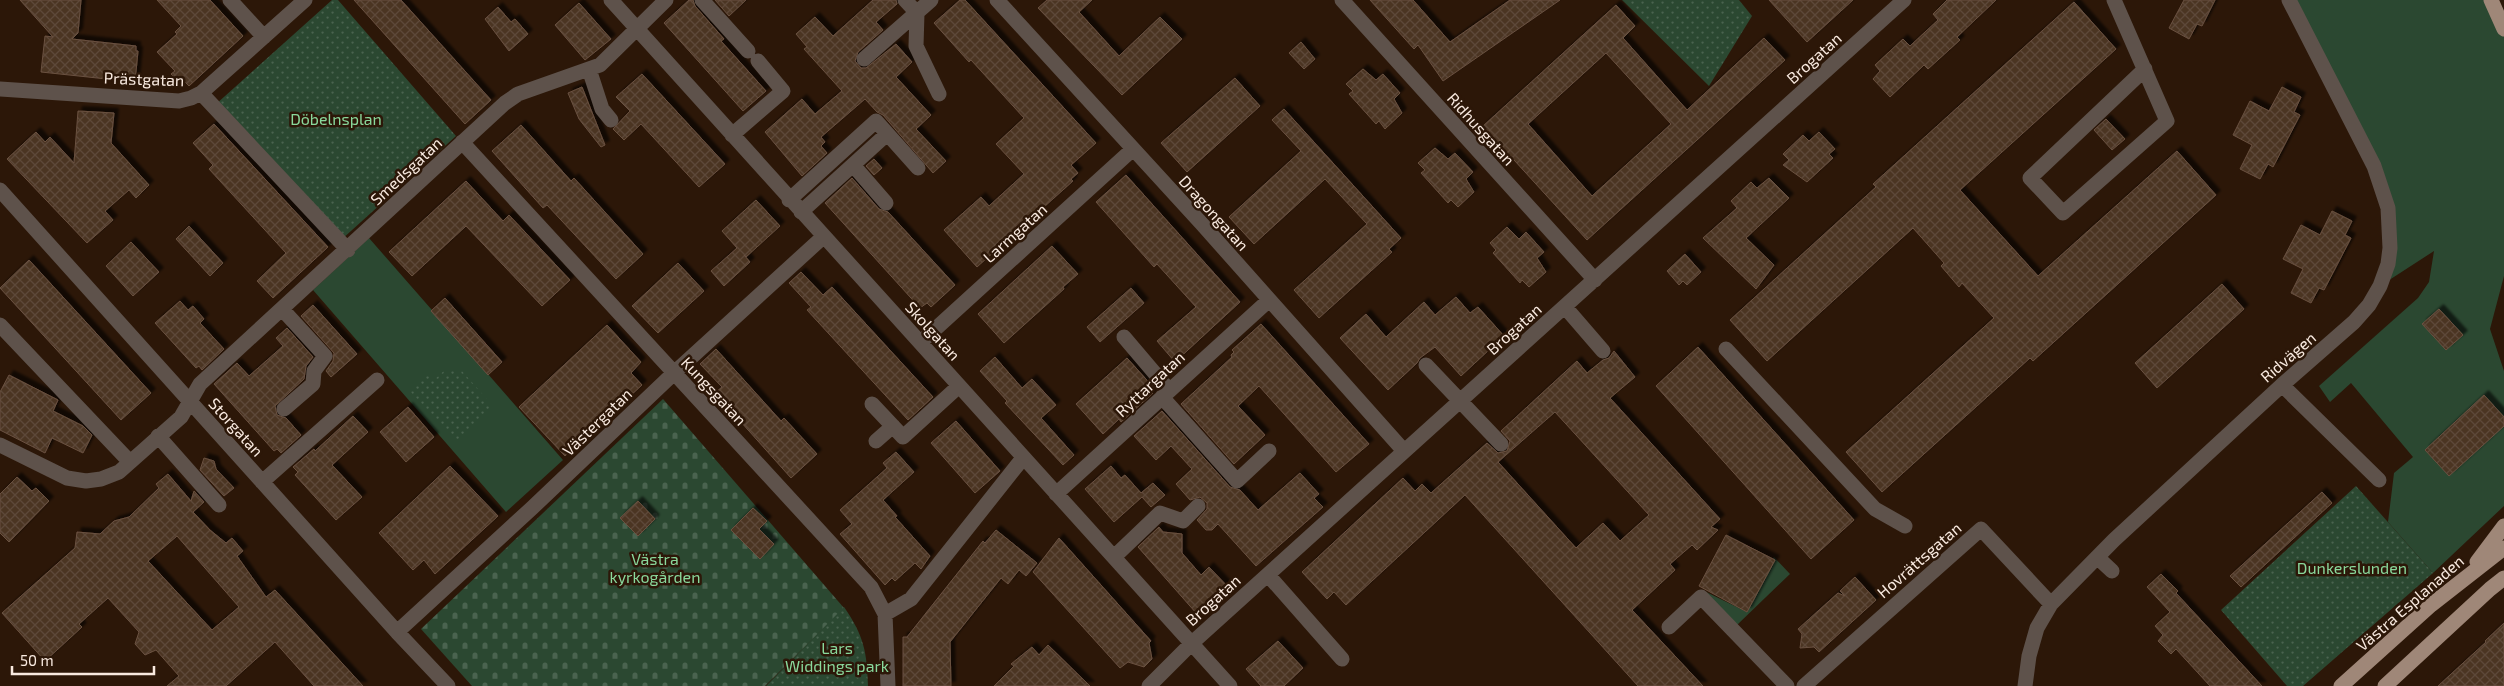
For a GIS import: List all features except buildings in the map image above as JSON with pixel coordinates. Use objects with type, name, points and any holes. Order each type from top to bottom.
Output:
[{"type":"main road","points":[[2491,0],[2504,29]]},
{"type":"main road","points":[[2467,575],[2504,526]]},
{"type":"main road","name":"Västra Esplanaden","points":[[2341,686],[2467,575],[2504,548]]},
{"type":"main road","points":[[2385,686],[2497,588],[2504,578]]},
{"type":"street","points":[[230,0],[264,38]]},
{"type":"street","name":"Prästgatan","points":[[0,89],[179,101],[191,98],[201,93],[304,0]]},
{"type":"street","name":"Skolgatan","points":[[611,0],[789,200],[921,342],[1022,458],[1230,686]]},
{"type":"street","name":"Smedsgatan","points":[[0,445],[67,478],[80,480],[101,479],[119,472],[181,417],[189,400],[200,384],[348,250],[462,142],[518,94],[600,66],[666,0]]},
{"type":"street","points":[[702,0],[784,91],[732,135]]},
{"type":"street","points":[[905,0],[917,13],[916,46],[939,94]]},
{"type":"street","points":[[864,59],[931,0]]},
{"type":"street","name":"Dragongatan","points":[[997,0],[1404,451]]},
{"type":"street","name":"Ridhusgatan","points":[[1342,0],[1595,280]]},
{"type":"street","name":"Brogatan","points":[[1149,686],[1192,643],[1904,0]]},
{"type":"street","points":[[2114,0],[2145,69],[2167,121],[2062,213],[2030,178],[2145,69]]},
{"type":"street","name":"Ridvägen","points":[[2025,686],[2029,656],[2037,628],[2051,604],[2282,384],[2354,322],[2369,305],[2380,286],[2388,264],[2390,248],[2388,208],[2374,166],[2289,0]]},
{"type":"street","points":[[589,69],[602,109],[611,120]]},
{"type":"street","points":[[201,93],[348,250]]},
{"type":"street","points":[[789,200],[876,121],[918,168]]},
{"type":"street","points":[[800,212],[887,134]]},
{"type":"street","name":"Kungsgatan","points":[[462,142],[871,587],[885,614],[888,686]]},
{"type":"street","name":"Larmgatan","points":[[921,342],[1133,149]]},
{"type":"street","points":[[853,165],[886,203]]},
{"type":"street","name":"Storgatan","points":[[0,190],[397,632],[448,686]]},
{"type":"street","name":"Västergatan","points":[[397,632],[532,508],[674,373],[823,237]]},
{"type":"street","name":"Ryttargatan","points":[[1056,494],[1268,301]]},
{"type":"street","points":[[1565,307],[1603,351]]},
{"type":"street","points":[[282,309],[324,356],[314,371],[313,384],[284,409]]},
{"type":"street","points":[[0,325],[130,462]]},
{"type":"street","points":[[1124,337],[1166,393],[1237,481],[1269,451]]},
{"type":"street","points":[[1726,349],[1874,508],[1905,526]]},
{"type":"street","points":[[1426,365],[1501,444]]},
{"type":"street","points":[[262,482],[377,380]]},
{"type":"street","points":[[2282,384],[2379,480]]},
{"type":"street","points":[[872,404],[903,437],[959,386]]},
{"type":"street","points":[[876,441],[893,426]]},
{"type":"street","points":[[158,436],[219,505]]},
{"type":"street","points":[[885,614],[911,599],[1022,458]]},
{"type":"street","points":[[1114,557],[1160,512],[1183,520],[1198,506]]},
{"type":"street","name":"Hovrättsgatan","points":[[1804,686],[1981,529],[2051,604]]},
{"type":"street","points":[[2098,558],[2112,571]]},
{"type":"street","points":[[1268,575],[1342,660]]},
{"type":"street","points":[[1669,627],[1701,597],[1787,686]]},
{"type":"green space","name":"Döbelnsplan","points":[[332,0],[338,0],[456,136],[341,240],[215,105]]},
{"type":"green space","points":[[1622,0],[1739,0],[1752,16],[1709,86]]},
{"type":"green space","points":[[2289,0],[2491,0],[2504,29],[2504,276],[2490,329],[2504,371],[2504,506],[2433,573],[2388,522],[2394,473],[2413,457],[2351,383],[2330,402],[2319,386],[2418,298],[2429,282],[2434,251],[2380,286],[2388,207]]},
{"type":"green space","points":[[369,238],[563,460],[506,512],[313,290]]},
{"type":"green space","points":[[446,369],[461,370],[494,407],[457,443],[409,390],[428,373],[434,380]]},
{"type":"green space","name":"Västra kyrkogården","points":[[663,399],[844,608],[765,686],[472,686],[421,629]]},
{"type":"green space","name":"Dunkerslunden","points":[[2356,486],[2433,573],[2303,686],[2287,686],[2221,610]]},
{"type":"green space","points":[[1774,557],[1790,574],[1737,625],[1704,591],[1747,612]]},
{"type":"green space","name":"Lars Widdings park","points":[[844,607],[856,627],[863,645],[867,663],[868,686],[766,686]]}]
